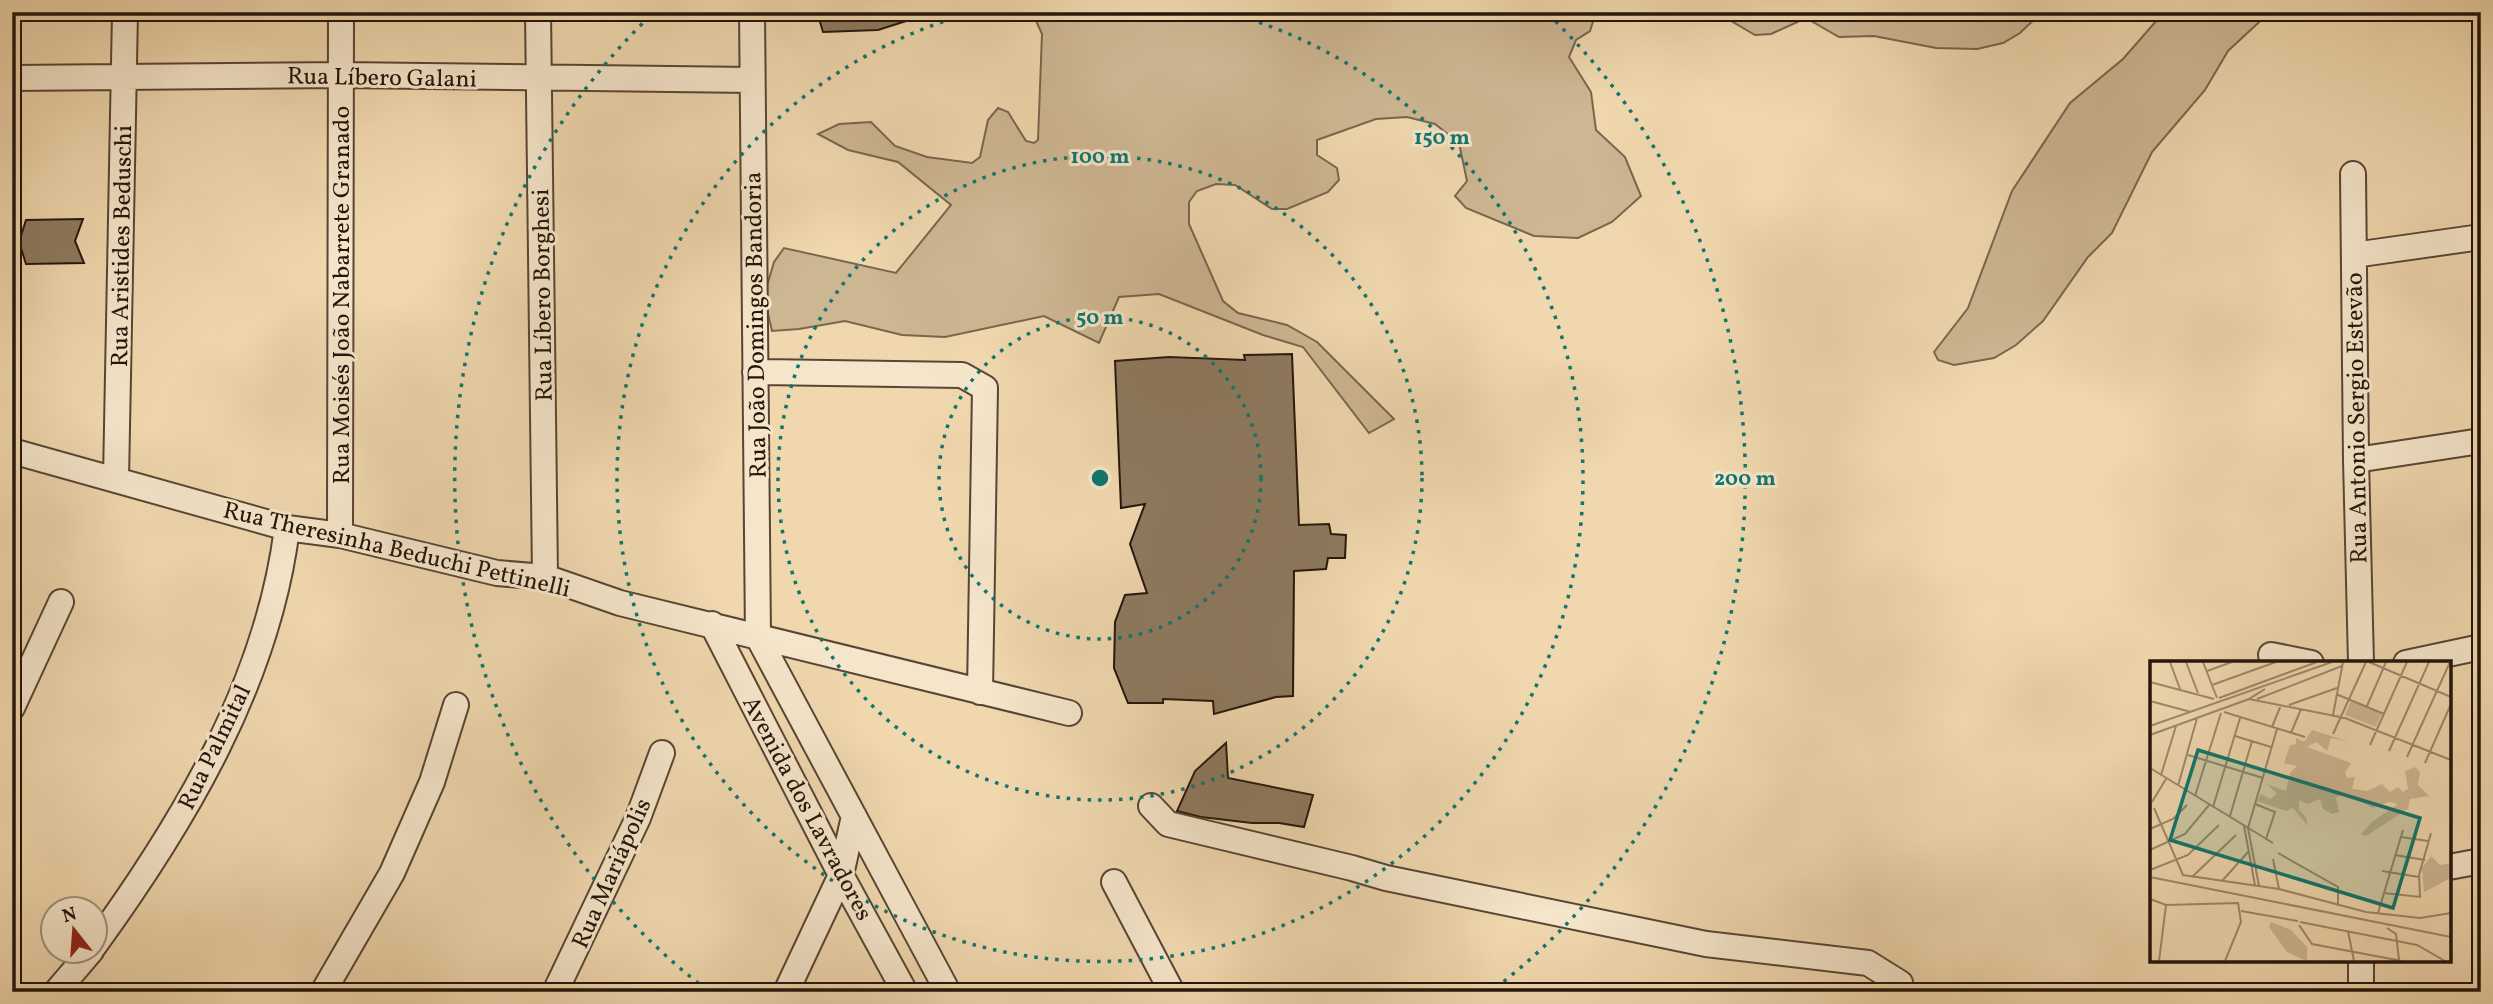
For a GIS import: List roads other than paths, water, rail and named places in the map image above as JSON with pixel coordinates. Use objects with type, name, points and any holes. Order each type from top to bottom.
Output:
[{"type":"street","name":"Rua Aristides Beduschi","points":[[116,480],[125,12]]},
{"type":"street","name":"Rua Moisés João Nabarrete Granado","points":[[340,535],[341,12]]},
{"type":"street","name":"Rua Líbero Borghesi","points":[[538,12],[545,577]]},
{"type":"street","name":"Rua João Domingos Bandoria","points":[[752,12],[758,637]]},
{"type":"street","name":"Rua Líbero Galani","points":[[12,78],[341,75],[752,80]]},
{"type":"street","name":"Rua Antonio Sergio Estevão","points":[[2353,174],[2361,661]]},
{"type":"street","points":[[2354,255],[2481,237]]},
{"type":"street","points":[[755,372],[962,375],[985,388],[980,692]]},
{"type":"street","points":[[2356,460],[2481,441]]},
{"type":"street","name":"Rua Theresinha Beduchi Pettinelli","points":[[12,451],[287,528],[340,535],[497,573],[545,577],[620,603],[1069,713]]},
{"type":"street","name":"Rua Palmital","points":[[108,927],[183,812],[236,709],[266,628],[283,562],[287,528]]},
{"type":"street","points":[[12,708],[61,602]]},
{"type":"street","name":"Avenida dos Lavradores","points":[[712,624],[841,875],[905,992]]},
{"type":"street","name":"Avenida dos Lavradores","points":[[758,637],[948,992]]},
{"type":"street","points":[[2415,661],[2481,647]]},
{"type":"street","points":[[2271,655],[2301,661]]},
{"type":"street","points":[[323,992],[392,873],[432,782],[456,705]]},
{"type":"street","name":"Rua Mariápolis","points":[[555,992],[638,817],[662,753]]},
{"type":"street","points":[[1151,806],[1168,824],[1386,878],[1706,944],[1868,963],[1900,983],[1899,992]]},
{"type":"street","points":[[786,992],[841,875],[854,816]]},
{"type":"street","points":[[2451,867],[2481,861]]},
{"type":"street","points":[[1114,882],[1172,992]]},
{"type":"street","points":[[2361,962],[2361,992]]},
{"type":"street","points":[[56,992],[78,965]]}]
